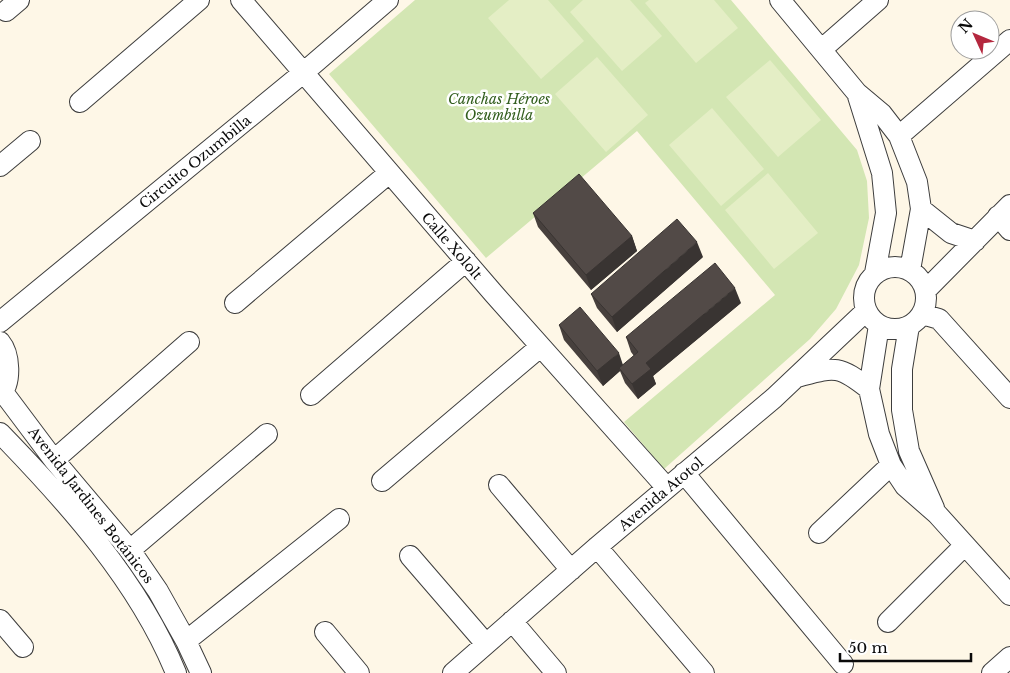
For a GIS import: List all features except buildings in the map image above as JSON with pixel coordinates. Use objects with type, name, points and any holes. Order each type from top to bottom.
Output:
[{"type":"street","points":[[80,102],[198,0]]},
{"type":"street","name":"Calle Xololt","points":[[241,0],[540,347],[667,488]]},
{"type":"street","name":"Circuito Ozumbilla","points":[[0,322],[303,73],[388,0]]},
{"type":"street","points":[[780,0],[822,49],[856,93],[882,114],[899,136],[917,182],[921,209],[910,270]]},
{"type":"street","points":[[822,49],[878,0]]},
{"type":"street","points":[[899,136],[1010,40]]},
{"type":"street","points":[[856,93],[882,173],[886,212],[874,273],[866,284],[863,298],[872,318],[869,389],[879,434],[891,465],[905,486],[937,514],[1010,595]]},
{"type":"street","points":[[0,166],[30,141]]},
{"type":"street","points":[[235,303],[390,173]]},
{"type":"street","points":[[921,209],[952,233],[975,240]]},
{"type":"street","points":[[926,290],[975,240],[1006,217]]},
{"type":"street","points":[[311,395],[466,261]]},
{"type":"street","points":[[874,273],[892,266],[910,270],[920,278],[926,290],[926,302],[916,320],[902,368],[902,410],[909,451],[937,514]]},
{"type":"street","points":[[872,318],[894,330],[916,320],[939,319],[1010,398]]},
{"type":"street","name":"Avenida Atotol","points":[[453,673],[795,378],[872,318]]},
{"type":"street","points":[[0,342],[5,348],[9,370],[1,394]]},
{"type":"street","points":[[54,460],[189,342]]},
{"type":"street","points":[[382,481],[540,347]]},
{"type":"street","points":[[795,378],[828,369],[844,371],[869,389]]},
{"type":"street","name":"Avenida Jardines Botánicos","points":[[1,394],[130,550],[158,591],[186,640],[201,673]]},
{"type":"street","name":"Avenida Jardines Botánicos","points":[[0,433],[39,473],[114,564],[168,652],[176,673]]},
{"type":"street","points":[[130,550],[267,434]]},
{"type":"street","points":[[819,533],[891,465]]},
{"type":"street","points":[[684,473],[843,664]]},
{"type":"street","points":[[499,485],[571,570]]},
{"type":"street","points":[[186,640],[339,519]]},
{"type":"street","points":[[888,622],[965,545]]},
{"type":"street","points":[[598,547],[704,673]]},
{"type":"street","points":[[410,556],[486,644]]},
{"type":"street","points":[[0,620],[23,646]]},
{"type":"street","points":[[512,622],[556,673]]},
{"type":"street","points":[[325,632],[359,673]]},
{"type":"street","points":[[992,673],[1010,657]]},
{"type":"green space","name":"Canchas Héroes Ozumbilla","points":[[415,0],[731,0],[857,150],[867,181],[869,218],[859,265],[836,309],[810,339],[664,469],[624,422],[775,295],[637,131],[486,258],[329,74]]},
{"type":"green space","points":[[509,0],[548,0],[584,41],[541,79],[488,18]]},
{"type":"green space","points":[[583,0],[630,0],[662,36],[622,71],[570,12]]},
{"type":"green space","points":[[649,0],[714,0],[738,28],[696,63],[645,3]]},
{"type":"green space","points":[[597,57],[648,115],[606,152],[555,94]]},
{"type":"green space","points":[[770,60],[821,120],[778,157],[726,97]]},
{"type":"green space","points":[[712,108],[764,169],[721,206],[669,145]]},
{"type":"green space","points":[[768,173],[818,233],[774,269],[725,210]]}]
